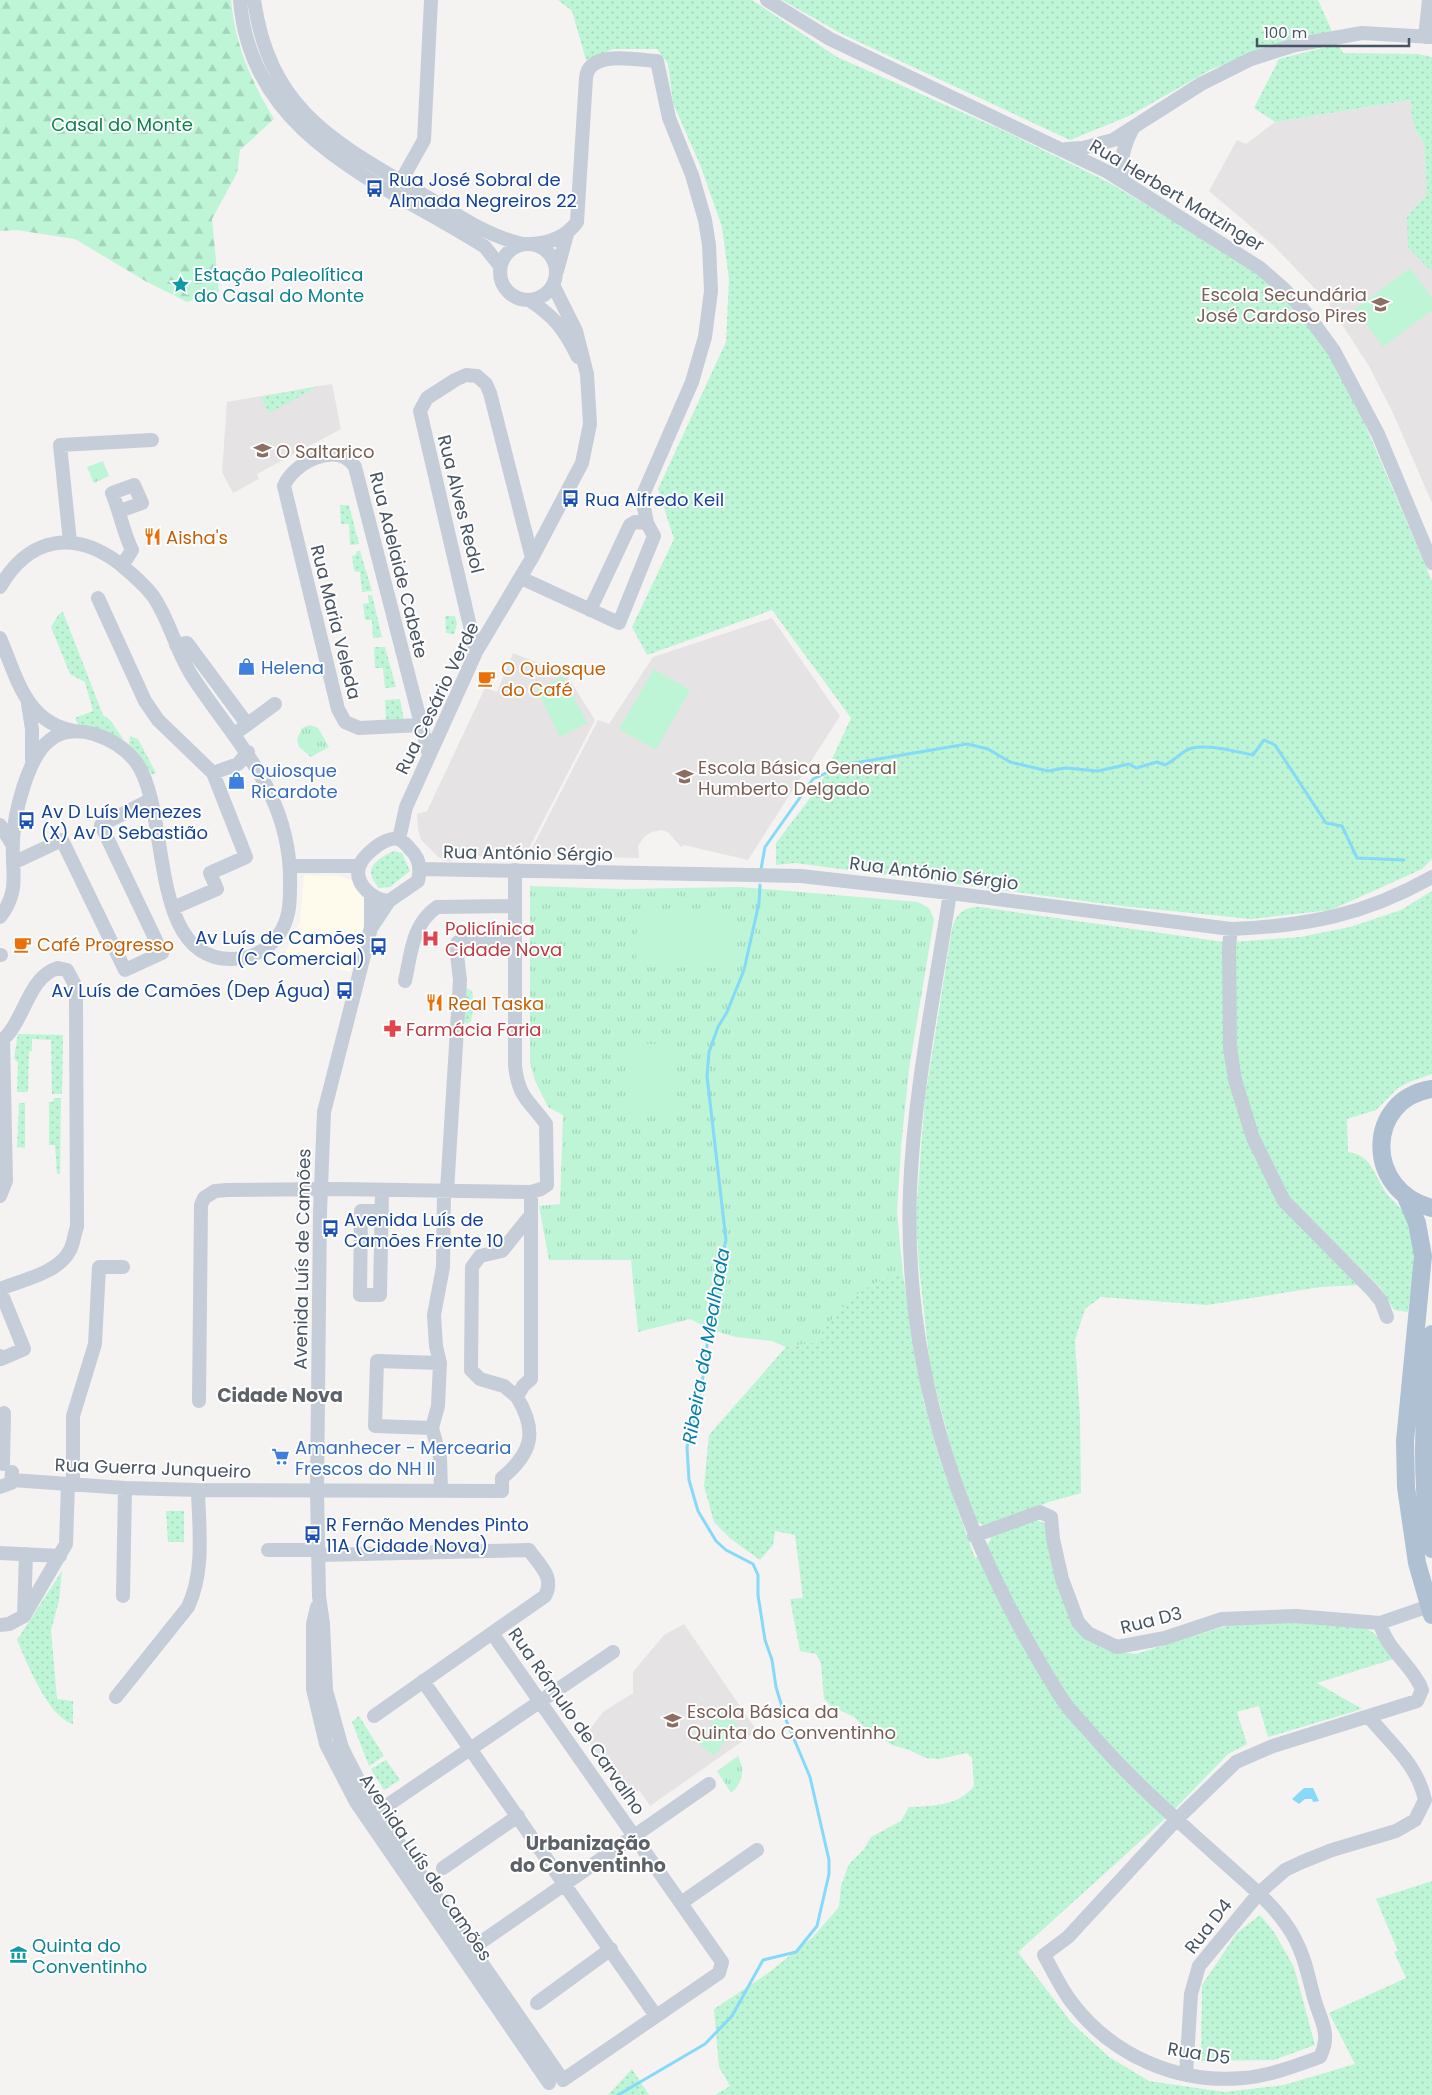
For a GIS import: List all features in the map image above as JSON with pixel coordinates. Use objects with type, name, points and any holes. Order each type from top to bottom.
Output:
[{"type":"main road","points":[[1432,1089],[1423,1090],[1404,1100],[1390,1115],[1382,1135],[1380,1149],[1385,1169],[1395,1188],[1420,1205],[1432,1208]]},
{"type":"main road","points":[[1406,1197],[1417,1223],[1423,1256],[1405,1442],[1406,1487],[1411,1533],[1430,1611]]},
{"type":"main road","points":[[1432,1334],[1424,1421],[1423,1468],[1426,1509],[1432,1548]]},
{"type":"street","points":[[240,0],[244,32],[256,67],[276,101],[300,129],[338,159],[485,247],[500,266],[502,283],[507,290],[521,299],[529,300],[543,296],[555,280],[567,234]]},
{"type":"street","points":[[254,0],[265,49],[280,83],[302,111],[337,142],[493,236],[548,251],[554,259],[555,280],[582,346],[588,385],[590,424],[582,463],[520,578],[619,623],[654,536],[647,523],[642,504],[644,489]]},
{"type":"street","points":[[401,181],[424,140],[431,0]]},
{"type":"street","name":"Rua Herbert Matzinger","points":[[767,0],[830,39],[1101,168],[1260,268],[1307,314],[1334,352],[1356,388],[1378,434],[1432,563]]},
{"type":"street","points":[[1063,149],[1083,148],[1113,140],[1201,84],[1250,59],[1295,45],[1362,33],[1428,37],[1429,0]]},
{"type":"street","points":[[500,266],[508,252],[528,244],[550,242],[567,234],[577,222],[586,78],[589,67],[593,63],[607,59],[657,60],[668,118],[692,175],[705,220],[709,246],[711,290],[705,337],[692,382],[644,489],[632,508],[630,525],[590,610]]},
{"type":"street","points":[[1122,180],[1121,160],[1124,144],[1134,126]]},
{"type":"street","points":[[1101,168],[1104,154],[1113,140]]},
{"type":"street","points":[[529,300],[549,313],[564,330],[588,385]]},
{"type":"street","name":"Rua Alves Redol","points":[[476,652],[420,411],[427,398],[466,375],[477,376],[486,384],[490,393],[532,558]]},
{"type":"street","points":[[70,542],[60,445],[152,440]]},
{"type":"street","name":"Rua Adelaide Cabete","points":[[307,464],[324,454],[332,453],[342,454],[355,467],[430,755]]},
{"type":"street","name":"Rua Maria Veleda","points":[[307,464],[288,476],[284,486],[338,709],[345,722],[360,728],[421,725]]},
{"type":"street","points":[[120,512],[122,527],[132,550],[122,566]]},
{"type":"street","points":[[630,525],[635,522],[647,523]]},
{"type":"street","points":[[0,587],[8,573],[28,554],[48,545],[70,542],[88,545],[122,566],[142,583],[156,600],[193,679],[248,752],[274,802],[284,830],[290,866],[290,904],[282,930],[267,948],[241,959],[211,956],[198,950],[181,931],[173,908],[150,800],[142,773],[128,753],[111,741],[92,734],[49,724],[34,712],[27,701],[0,638]]},
{"type":"street","name":"Rua Cesário Verde","points":[[399,839],[406,808],[476,652],[520,578]]},
{"type":"street","points":[[98,598],[145,701],[158,720],[213,773],[246,857],[210,873],[217,889],[173,908]]},
{"type":"street","points":[[176,645],[187,643],[246,724]]},
{"type":"street","points":[[0,917],[14,892],[15,879],[12,844],[17,810],[32,763],[32,729],[27,701]]},
{"type":"street","points":[[234,733],[276,704]]},
{"type":"street","points":[[32,763],[50,739],[74,731]]},
{"type":"street","points":[[213,773],[238,764],[248,752]]},
{"type":"street","points":[[13,863],[62,840],[125,970],[162,953],[101,824],[150,800]]},
{"type":"street","points":[[0,825],[12,844]]},
{"type":"street","points":[[390,839],[399,839],[412,849],[421,869],[418,881],[389,901],[371,928],[371,896],[359,876],[359,866],[370,852],[390,839]]},
{"type":"street","points":[[290,866],[359,866]]},
{"type":"street","name":"Rua António Sérgio","points":[[421,869],[801,876],[1231,929],[1274,928],[1322,921],[1374,905],[1432,877]]},
{"type":"street","points":[[199,1401],[201,1205],[204,1198],[215,1191],[321,1189],[531,1192],[541,1189],[547,1184],[546,1124],[525,1100],[517,1082],[515,1066],[515,870]]},
{"type":"street","points":[[950,893],[915,1122],[910,1190],[910,1234],[916,1320],[924,1371],[941,1442],[974,1536],[1002,1594],[1062,1699],[1109,1754],[1176,1819],[1259,1893]]},
{"type":"street","points":[[371,896],[389,901]]},
{"type":"street","points":[[405,981],[416,932],[426,915],[437,908],[515,906]]},
{"type":"street","name":"Avenida Luís de Camões","points":[[371,928],[324,1112],[321,1189],[318,1490],[319,1596],[323,1624],[326,1690],[342,1748],[373,1816],[467,1952],[554,2084]]},
{"type":"street","points":[[1231,929],[1229,946],[1230,1048],[1235,1080],[1254,1138],[1284,1201],[1372,1290],[1381,1301],[1387,1317]]},
{"type":"street","points":[[442,1490],[440,1457],[432,1428],[438,1406],[440,1363],[436,1346],[434,1315],[443,1267],[445,1191],[460,980],[456,946],[458,942],[463,941],[515,942]]},
{"type":"street","points":[[0,1196],[6,1182],[2,1041],[43,975],[58,968],[67,970],[74,983],[76,999],[77,1227],[71,1248],[65,1258],[55,1266],[0,1289],[24,1349],[1,1359],[0,1356]]},
{"type":"street","points":[[382,1190],[382,1211],[380,1295],[360,1295],[361,1211],[382,1211]]},
{"type":"street","points":[[530,1216],[502,1250],[480,1256],[472,1267],[471,1370],[480,1379],[504,1386],[517,1397],[523,1386],[532,1379],[531,1192]]},
{"type":"street","points":[[0,1624],[9,1624],[24,1616],[66,1544],[73,1416],[95,1344],[98,1267],[123,1268]]},
{"type":"street","points":[[432,1428],[375,1426],[377,1361],[440,1363]]},
{"type":"street","name":"Rua Guerra Junqueiro","points":[[12,1480],[125,1488],[198,1490],[502,1491],[502,1478],[525,1454],[530,1435],[526,1413],[517,1397]]},
{"type":"street","points":[[0,1488],[8,1486],[12,1480],[10,1468],[2,1464],[4,1413]]},
{"type":"street","points":[[123,1596],[125,1488]]},
{"type":"street","points":[[116,1697],[188,1607],[195,1591],[199,1572],[198,1490]]},
{"type":"street","name":"Rua D3","points":[[974,1536],[1040,1512],[1051,1517],[1053,1539],[1062,1579],[1078,1622],[1088,1633],[1117,1648],[1164,1638],[1222,1619],[1296,1616],[1380,1622],[1430,1611]]},
{"type":"street","points":[[268,1550],[319,1552],[529,1550],[548,1576],[550,1586],[545,1596],[374,1716]]},
{"type":"street","points":[[0,1553],[60,1556]]},
{"type":"street","points":[[24,1616],[26,1554]]},
{"type":"street","points":[[1176,1819],[1236,1762],[1273,1746],[1413,1703],[1420,1697],[1422,1690],[1418,1681],[1382,1633],[1380,1622]]},
{"type":"street","name":"Rua Rómulo de Carvalho","points":[[492,1633],[722,1962],[719,1973],[554,2084]]},
{"type":"street","points":[[373,1816],[613,1652]]},
{"type":"street","points":[[423,1681],[656,2016]]},
{"type":"street","name":"Rua D4","points":[[1186,2074],[1191,1994],[1199,1966],[1259,1893],[1285,1870],[1302,1862],[1332,1850],[1396,1831],[1415,1820],[1426,1800],[1421,1782],[1403,1755],[1369,1717]]},
{"type":"street","points":[[467,1952],[709,1784]]},
{"type":"street","points":[[443,1868],[518,1816]]},
{"type":"street","name":"Rua D5","points":[[1176,1819],[1068,1936],[1044,1955],[1072,2004],[1115,2046],[1151,2064],[1186,2074],[1212,2078],[1244,2078],[1268,2073],[1320,2057],[1326,2044],[1325,2030],[1297,1941],[1280,1915],[1259,1893]]},
{"type":"street","points":[[681,1903],[758,1850]]},
{"type":"street","points":[[537,2003],[611,1950]]},
{"type":"shaded area","name":"Escola Secundária José Cardoso Pires","points":[[1412,100],[1412,119],[1417,133],[1424,143],[1427,194],[1407,217],[1429,269],[1432,269],[1432,503],[1393,413],[1369,366],[1330,306],[1326,296],[1320,294],[1274,246],[1209,191],[1237,140],[1246,144],[1275,122]]},
{"type":"shaded area","name":"O Saltarico","points":[[332,384],[341,429],[257,474],[259,479],[233,493],[222,472],[227,402]]},
{"type":"shaded area","name":"Escola Básica General Humberto Delgado","points":[[772,618],[840,716],[748,860],[684,845],[681,847],[669,833],[662,830],[645,836],[638,846],[639,858],[528,856],[598,720],[609,724],[653,657]]},
{"type":"shaded area","points":[[513,653],[543,665],[544,661],[563,669],[595,720],[525,856],[458,856],[451,862],[438,857],[421,840],[417,814],[427,811],[485,688],[497,692]]},
{"type":"shaded area","points":[[304,875],[338,876],[356,881],[365,903],[366,917],[350,972],[284,956],[300,922]]},
{"type":"shaded area","name":"Escola Básica da Quinta do Conventinho","points":[[684,1624],[757,1731],[650,1806],[639,1790],[628,1798],[585,1736],[603,1712],[633,1693],[633,1672],[664,1635]]},
{"type":"green space","name":"Casal do Monte","points":[[0,0],[231,0],[236,32],[245,62],[258,91],[274,119],[240,150],[237,173],[212,219],[219,292],[187,302],[147,282],[75,239],[16,230],[0,231]]},
{"type":"green space","points":[[558,0],[752,0],[837,57],[1002,130],[1108,182],[1242,262],[1276,290],[1309,327],[1337,367],[1360,413],[1432,581],[1432,859],[1422,869],[1331,910],[1251,919],[1122,906],[795,863],[776,865],[776,843],[820,785],[851,718],[772,610],[647,655],[632,627],[674,539],[658,489],[726,342],[729,279],[722,227],[701,167],[673,103],[668,64],[657,49],[613,49],[586,60],[572,11]]},
{"type":"green space","points":[[782,0],[1318,0],[1332,31],[1214,68],[1129,116],[1070,140],[842,34]]},
{"type":"green space","points":[[1338,44],[1343,53],[1418,54],[1432,57],[1432,269],[1429,269],[1408,247],[1407,217],[1427,194],[1424,143],[1417,133],[1412,119],[1411,100],[1275,122],[1254,108],[1279,59]]},
{"type":"green space","points":[[1410,268],[1432,298],[1432,310],[1383,347],[1355,309]]},
{"type":"green space","points":[[319,386],[269,413],[261,397]]},
{"type":"green space","points":[[103,461],[109,476],[94,483],[87,467]]},
{"type":"green space","points":[[340,505],[349,505],[359,544],[350,545],[349,524],[341,524]]},
{"type":"green space","points":[[357,551],[360,551],[372,591],[362,592],[360,572],[354,571],[352,556],[356,555]]},
{"type":"green space","points":[[368,595],[372,595],[382,637],[373,638],[372,620],[365,620],[363,604],[369,603]]},
{"type":"green space","points":[[63,612],[103,715],[110,720],[124,740],[110,733],[78,725],[75,718],[93,711],[85,682],[70,674],[51,627],[59,614]]},
{"type":"green space","points":[[445,616],[455,616],[457,624],[454,634],[446,633]]},
{"type":"green space","points":[[374,647],[385,647],[396,687],[385,688],[383,668],[375,668]]},
{"type":"green space","points":[[654,669],[690,690],[656,750],[619,729]]},
{"type":"green space","points":[[563,676],[587,723],[560,737],[537,690]]},
{"type":"green space","points":[[400,699],[404,721],[386,721],[385,700]]},
{"type":"green space","points":[[310,725],[318,728],[329,747],[311,757],[299,747],[297,740],[302,728]]},
{"type":"green space","points":[[130,736],[138,739],[156,773],[152,775],[138,753],[129,744]]},
{"type":"green space","points":[[395,851],[402,853],[410,871],[390,887],[379,888],[373,880],[371,872],[373,865],[381,858]]},
{"type":"green space","points":[[530,886],[622,889],[740,887],[918,902],[929,908],[934,919],[909,1069],[901,1147],[897,1212],[903,1274],[876,1282],[853,1298],[832,1319],[816,1342],[786,1347],[772,1341],[736,1337],[711,1330],[690,1319],[638,1332],[631,1260],[549,1260],[539,1206],[560,1204],[563,1115],[548,1107],[535,1081],[530,1062]]},
{"type":"green space","points":[[1432,891],[1432,1074],[1398,1088],[1376,1110],[1347,1119],[1348,1152],[1361,1156],[1366,1160],[1386,1192],[1407,1218],[1411,1229],[1414,1264],[1408,1312],[1394,1310],[1380,1287],[1290,1200],[1268,1160],[1238,1078],[1234,942],[1300,937],[1350,927],[1401,910]]},
{"type":"green space","points":[[980,907],[1224,942],[1226,1016],[1261,1168],[1361,1285],[1320,1287],[1207,1305],[1101,1297],[1085,1309],[1075,1340],[1080,1416],[1081,1493],[1049,1502],[986,1527],[976,1521],[956,1466],[930,1367],[919,1266],[916,1216],[925,1098],[953,924],[958,915],[965,910]]},
{"type":"green space","points":[[637,910],[732,911],[731,968],[636,967]]},
{"type":"green space","points":[[466,988],[472,991],[474,1004],[471,1021],[467,1024],[464,1021]]},
{"type":"green space","points":[[18,1034],[63,1035],[62,1094],[52,1094],[51,1040],[32,1039],[32,1051],[29,1052],[28,1092],[17,1092],[18,1063],[14,1058]]},
{"type":"green space","points":[[631,1044],[676,1044],[677,1115],[632,1115]]},
{"type":"green space","points":[[54,1098],[61,1098],[60,1174],[57,1174],[55,1145],[49,1145],[49,1102],[53,1102]]},
{"type":"green space","points":[[19,1103],[25,1103],[25,1148],[17,1147]]},
{"type":"green space","points":[[903,1274],[923,1400],[939,1457],[975,1558],[989,1553],[987,1546],[992,1536],[1036,1520],[1046,1524],[1070,1612],[1119,1652],[1136,1654],[1229,1625],[1309,1622],[1357,1626],[1367,1629],[1375,1634],[1394,1659],[1317,1683],[1362,1709],[1268,1737],[1259,1706],[1237,1712],[1247,1744],[1228,1754],[1167,1817],[1018,1952],[1071,2022],[1109,2057],[1149,2081],[1224,2092],[1284,2085],[1355,2064],[1329,2013],[1406,1978],[1394,1952],[1398,1951],[1376,1899],[1432,1881],[1432,2095],[715,2095],[730,2086],[719,2067],[714,2009],[767,1974],[813,1937],[839,1907],[841,1886],[849,1864],[864,1849],[871,1837],[901,1821],[909,1807],[944,1804],[961,1798],[974,1786],[972,1758],[967,1753],[939,1759],[926,1758],[892,1745],[863,1726],[854,1717],[831,1706],[824,1699],[821,1663],[816,1654],[800,1651],[790,1599],[803,1598],[795,1535],[775,1531],[773,1545],[760,1560],[731,1539],[714,1522],[704,1486],[709,1435],[786,1347],[816,1342],[832,1319],[853,1298],[876,1282]]},
{"type":"green space","points":[[166,1511],[184,1511],[184,1542],[168,1542]]},
{"type":"green space","points":[[62,1571],[59,1601],[51,1630],[57,1699],[73,1701],[73,1724],[55,1711],[39,1688],[17,1640]]},
{"type":"green space","points":[[721,1712],[738,1725],[714,1756],[697,1742]]},
{"type":"green space","points":[[359,1716],[384,1756],[369,1766],[352,1722]]},
{"type":"green space","points":[[738,1756],[742,1766],[742,1776],[738,1785],[731,1793],[717,1771]]},
{"type":"green space","points":[[386,1760],[400,1780],[384,1790],[371,1769]]},
{"type":"green space","points":[[1260,1915],[1274,1932],[1294,1967],[1315,2045],[1274,2060],[1201,2061],[1202,1985],[1237,1933]]},
{"type":"green space","points":[[632,2069],[649,2095],[608,2095]]},
{"type":"water","points":[[1304,1788],[1313,1788],[1319,1801],[1313,1802],[1312,1799],[1305,1799],[1299,1804],[1292,1799]]},
{"type":"waterway","name":"Ribeira da Mealhada","points":[[761,869],[765,847],[813,779],[843,765],[967,744],[988,749],[1010,762],[1048,771],[1065,768],[1098,771],[1129,764],[1136,768],[1157,762],[1165,765],[1185,751],[1200,747],[1218,748],[1253,755],[1264,740],[1275,745],[1326,823],[1342,826],[1357,858],[1404,860]]},
{"type":"waterway","name":"Ribeira da Mealhada","points":[[618,2095],[705,2044],[732,2016],[763,1960],[796,1952],[817,1926],[829,1874],[829,1860],[810,1777],[786,1720],[776,1687],[772,1660],[765,1640],[758,1595],[758,1575],[753,1564],[726,1550],[716,1541],[698,1511],[689,1480],[687,1447],[698,1406],[706,1358],[710,1307],[726,1240],[707,1076],[709,1052],[718,1027],[727,1012],[744,970],[759,903],[760,885]]},
{"type":"place","name":"Rua José Sobral de Almada Negreiros 22","points":[[375,189]]},
{"type":"place","name":"Estação Paleolítica do Casal do Monte","points":[[180,284]]},
{"type":"place","name":"Escola Secundária José Cardoso Pires","points":[[1381,304]]},
{"type":"place","name":"O Saltarico","points":[[262,451]]},
{"type":"place","name":"Rua Alfredo Keil","points":[[571,499]]},
{"type":"place","name":"Aisha's","points":[[152,537]]},
{"type":"place","name":"Helena","points":[[247,667]]},
{"type":"place","name":"O Quiosque do Café","points":[[487,678]]},
{"type":"place","name":"Escola Básica General Humberto Delgado","points":[[684,777]]},
{"type":"place","name":"Quiosque Ricardote","points":[[237,780]]},
{"type":"place","name":"Av D Luís Menezes (X) Av D Sebastião","points":[[27,821]]},
{"type":"place","name":"Policlínica Cidade Nova","points":[[431,938]]},
{"type":"place","name":"Café Progresso","points":[[23,944]]},
{"type":"place","name":"Av Luís de Camões (C Comercial)","points":[[379,947]]},
{"type":"place","name":"Av Luís de Camões (Dep Água)","points":[[345,990]]},
{"type":"place","name":"Real Taska","points":[[434,1003]]},
{"type":"place","name":"Farmácia Faria","points":[[392,1029]]},
{"type":"place","name":"Avenida Luís de Camões Frente 10","points":[[330,1229]]},
{"type":"place","name":"Amanhecer - Mercearia Frescos do NH II","points":[[281,1457]]},
{"type":"place","name":"R Fernão Mendes Pinto 11A (Cidade Nova)","points":[[312,1534]]},
{"type":"place","name":"Escola Básica da Quinta do Conventinho","points":[[673,1721]]},
{"type":"place","name":"Quinta do Conventinho","points":[[18,1955]]},
{"type":"district","name":"Cidade Nova","points":[[280,1395]]},
{"type":"district","name":"Urbanização do Conventinho","points":[[588,1854]]}]
